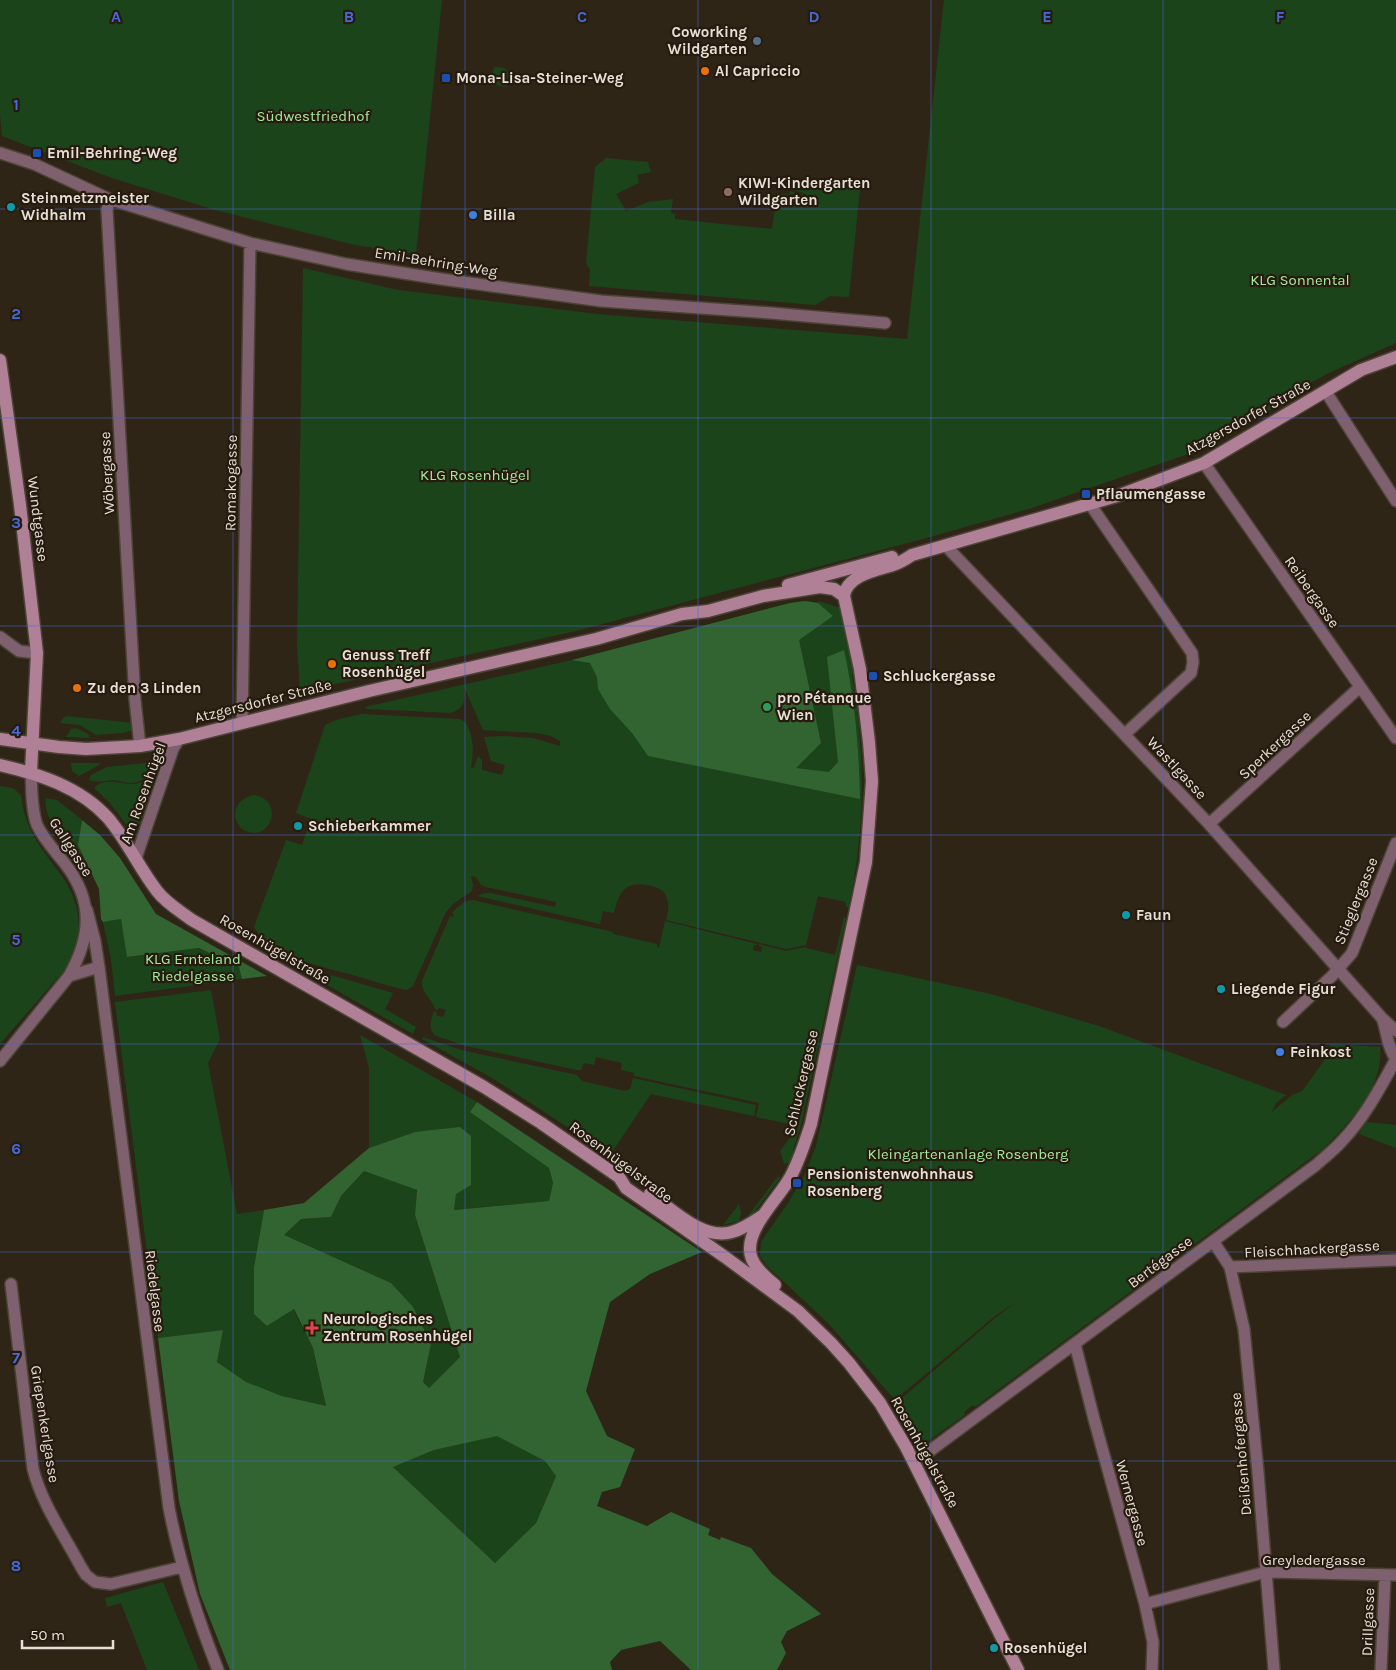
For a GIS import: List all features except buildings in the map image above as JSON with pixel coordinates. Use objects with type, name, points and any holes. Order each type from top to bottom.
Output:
[{"type":"main road","name":"Atzgersdorfer Straße","points":[[763,596],[776,589],[847,568],[893,556],[912,555],[946,546],[1148,485],[1204,463],[1361,370],[1396,357]]},
{"type":"main road","name":"Wundtgasse","points":[[0,360],[38,652],[31,772]]},
{"type":"main road","name":"Atzgersdorfer Straße","points":[[0,739],[86,749],[140,746],[179,739],[387,687],[596,639],[674,615],[708,611],[763,596],[820,587],[834,589],[844,596],[846,590],[860,576],[896,564],[912,555]]},
{"type":"main road","name":"Schluckergasse","points":[[798,1312],[775,1285],[760,1272],[752,1258],[750,1248],[753,1235],[762,1216],[789,1180],[811,1124],[866,862],[872,781],[869,742],[856,646],[844,596]]},
{"type":"main road","points":[[0,765],[31,772]]},
{"type":"main road","name":"Rosenhügelstraße","points":[[31,772],[74,791],[108,818],[157,892],[192,920],[484,1087],[541,1123],[620,1177],[626,1188],[725,1257],[798,1312],[849,1363],[890,1418],[1018,1670]]},
{"type":"main road","points":[[620,1177],[629,1181],[704,1231],[716,1234],[730,1233],[741,1229],[762,1216]]},
{"type":"street","name":"Emil-Behring-Weg","points":[[0,153],[34,164],[110,199],[250,243],[346,264],[601,301],[885,323]]},
{"type":"street","name":"Wöbergasse","points":[[110,199],[107,210],[135,700],[140,746]]},
{"type":"street","name":"Romakogasse","points":[[242,722],[250,243]]},
{"type":"street","points":[[1326,392],[1396,501]]},
{"type":"street","name":"Reibergasse","points":[[1204,463],[1396,738]]},
{"type":"street","points":[[1090,504],[1192,653],[1191,673],[1125,734]]},
{"type":"street","name":"Wastlgasse","points":[[946,546],[1209,824],[1396,1030]]},
{"type":"street","points":[[0,637],[20,651],[38,652]]},
{"type":"street","name":"Sperkergasse","points":[[1209,824],[1360,687]]},
{"type":"street","name":"Am Rosenhügel","points":[[136,858],[173,750],[179,739]]},
{"type":"street","name":"Gallgasse","points":[[0,1061],[69,976],[82,947],[85,932],[87,910],[77,880],[48,843],[38,826],[32,800],[31,772]]},
{"type":"street","name":"Stieglergasse","points":[[1283,1022],[1340,968],[1352,953],[1396,843]]},
{"type":"street","name":"Riedelgasse","points":[[87,910],[99,967],[169,1508],[182,1567],[202,1630],[218,1670]]},
{"type":"street","points":[[69,976],[99,967]]},
{"type":"street","name":"Wastlgasse","points":[[1382,1016],[1392,1053],[1396,1059]]},
{"type":"street","name":"Bertégasse","points":[[913,1461],[931,1450],[1076,1344],[1316,1165],[1342,1142],[1361,1118],[1396,1059]]},
{"type":"street","name":"Deißenhofergasse","points":[[1213,1241],[1230,1267],[1244,1329],[1274,1670]]},
{"type":"street","name":"Fleischhackergasse","points":[[1230,1267],[1396,1260]]},
{"type":"street","name":"Griepenkerlgasse","points":[[11,1284],[33,1469],[42,1498],[81,1567],[86,1575],[95,1582],[106,1584],[114,1584],[182,1567]]},
{"type":"street","name":"Wernergasse","points":[[1076,1344],[1104,1456],[1145,1604],[1153,1642],[1152,1670]]},
{"type":"street","name":"Greyledergasse","points":[[1145,1604],[1266,1572],[1391,1575]]},
{"type":"street","name":"Drillgasse","points":[[1381,1670],[1391,1575]]},
{"type":"green space","name":"Südwestfriedhof","points":[[0,0],[442,0],[416,254],[355,245],[215,210],[112,178],[2,136],[0,114]]},
{"type":"green space","name":"KLG Rosenhügel","points":[[944,0],[1396,0],[1396,343],[1310,383],[1256,419],[1219,440],[1199,449],[1197,442],[1189,444],[1191,453],[1032,508],[576,631],[300,692],[297,645],[303,268],[398,290],[598,314],[907,339]]},
{"type":"green space","points":[[494,67],[504,68],[512,76],[506,87],[495,85],[492,78]]},
{"type":"green space","points":[[606,158],[648,162],[651,172],[637,175],[639,183],[616,194],[626,211],[648,202],[673,199],[671,213],[675,214],[675,219],[772,229],[777,193],[789,195],[790,191],[806,196],[806,194],[786,187],[786,181],[860,189],[849,297],[830,296],[815,305],[589,286],[590,270],[586,262],[595,167]]},
{"type":"green space","points":[[805,601],[817,603],[819,601],[843,607],[854,672],[852,675],[860,735],[862,792],[858,848],[849,907],[846,907],[846,902],[818,896],[806,945],[786,949],[666,920],[668,905],[664,892],[656,887],[643,884],[636,884],[625,889],[619,898],[614,913],[603,911],[600,924],[477,896],[491,893],[555,907],[556,902],[486,887],[481,885],[476,877],[471,876],[472,891],[453,904],[446,912],[413,986],[406,990],[298,959],[262,938],[254,927],[286,840],[302,845],[311,819],[296,813],[325,725],[339,719],[362,714],[460,719],[465,722],[472,738],[473,755],[471,767],[474,768],[478,756],[482,760],[482,770],[502,775],[505,765],[491,761],[484,737],[533,738],[560,746],[560,741],[551,736],[537,733],[483,730],[464,687],[463,703],[459,709],[450,713],[367,709],[365,707],[572,660],[790,603]]},
{"type":"green space","points":[[805,601],[818,603],[833,616],[799,640],[821,743],[796,768],[829,772],[838,762],[827,657],[844,650],[856,724],[860,799],[648,756],[632,733],[610,709],[598,689],[597,677],[590,663],[572,660],[790,603]]},
{"type":"green space","points":[[67,716],[133,723],[133,730],[123,733],[96,735],[80,725],[60,723]]},
{"type":"green space","points":[[76,728],[88,734],[90,738],[66,737],[71,729]]},
{"type":"green space","points":[[155,762],[148,774],[138,782],[129,783],[115,780],[98,782],[89,780],[91,775],[107,767]]},
{"type":"green space","points":[[71,763],[100,763],[79,776],[72,771]]},
{"type":"green space","points":[[156,763],[157,765],[144,803],[147,805],[135,836],[110,803],[94,788],[102,783],[110,782],[135,784],[143,782],[150,775]]},
{"type":"green space","points":[[0,786],[13,788],[21,795],[26,819],[35,838],[61,875],[72,895],[76,905],[79,927],[76,949],[70,964],[0,1044]]},
{"type":"green space","points":[[254,795],[264,798],[272,811],[268,826],[262,831],[255,833],[241,828],[235,815],[239,803]]},
{"type":"green space","points":[[46,798],[57,800],[82,820],[78,845],[90,870],[54,827],[46,808]]},
{"type":"green space","points":[[82,820],[100,835],[120,858],[156,914],[267,976],[242,979],[239,967],[199,948],[127,957],[121,919],[103,922],[101,919],[99,889],[78,845]]},
{"type":"green space","points":[[472,900],[613,932],[613,934],[657,944],[659,948],[665,921],[757,944],[754,945],[753,950],[761,952],[762,947],[759,944],[786,951],[806,947],[835,955],[844,917],[846,918],[801,1125],[793,1150],[795,1153],[791,1162],[784,1164],[780,1151],[799,1126],[756,1117],[759,1103],[634,1076],[634,1073],[621,1070],[622,1063],[596,1057],[594,1065],[584,1063],[581,1070],[577,1070],[466,1046],[436,1036],[431,1030],[434,1011],[437,1012],[436,1015],[443,1017],[446,1010],[435,1009],[423,989],[422,981],[450,916],[453,917],[452,913],[461,905]]},
{"type":"green space","name":"KLG Ernteland Riedelgasse","points":[[121,919],[128,957],[199,948],[239,967],[242,979],[115,996],[111,959],[103,922]]},
{"type":"green space","points":[[247,936],[292,964],[327,974],[324,979],[327,981],[331,975],[393,993],[385,1009],[416,1027],[413,1034],[245,938]]},
{"type":"green space","name":"Kleingartenanlage Rosenberg","points":[[857,965],[991,994],[1099,1026],[1286,1095],[1276,1103],[1272,1112],[1292,1095],[1302,1091],[1326,1058],[1331,1044],[1380,1047],[1380,1062],[1377,1076],[1363,1103],[1323,1149],[975,1407],[973,1405],[964,1412],[965,1415],[928,1441],[918,1438],[895,1404],[1016,1302],[995,1316],[895,1400],[828,1323],[767,1266],[760,1256],[761,1242],[805,1174],[816,1146]]},
{"type":"green space","points":[[211,990],[220,1039],[208,1063],[237,1214],[264,1210],[254,1267],[267,1326],[293,1309],[313,1348],[326,1407],[282,1396],[245,1382],[217,1362],[223,1330],[158,1338],[115,1002]]},
{"type":"green space","points":[[360,1035],[477,1102],[471,1112],[549,1168],[553,1183],[549,1201],[454,1210],[456,1194],[415,1132],[369,1148],[369,1068]]},
{"type":"green space","points":[[423,1037],[461,1050],[577,1075],[582,1081],[625,1091],[630,1089],[633,1078],[756,1105],[754,1116],[651,1094],[610,1155],[494,1079],[422,1039]]},
{"type":"green space","points":[[477,1102],[702,1252],[650,1274],[610,1302],[586,1391],[607,1436],[635,1449],[620,1487],[602,1492],[597,1506],[647,1526],[671,1512],[710,1529],[708,1535],[720,1540],[721,1537],[751,1548],[772,1574],[821,1614],[787,1631],[781,1642],[786,1653],[777,1670],[691,1670],[660,1641],[621,1650],[610,1662],[612,1670],[230,1670],[200,1594],[179,1501],[158,1338],[223,1330],[217,1362],[246,1382],[282,1396],[326,1406],[313,1348],[294,1309],[267,1326],[254,1314],[254,1267],[264,1210],[304,1203],[369,1148],[415,1132],[460,1127],[471,1136],[471,1185],[456,1194],[454,1210],[549,1201],[553,1183],[549,1168],[470,1112]],"holes":[[[364,1171],[417,1190],[415,1215],[460,1357],[429,1388],[423,1382],[431,1344],[413,1307],[391,1283],[284,1235],[301,1219],[331,1217],[341,1196]],[[497,1436],[545,1461],[556,1476],[536,1523],[495,1563],[393,1467],[434,1450]]]},
{"type":"green space","points":[[1366,1122],[1396,1125],[1396,1148],[1359,1134]]},
{"type":"green space","points":[[364,1171],[417,1190],[415,1215],[460,1357],[429,1388],[423,1382],[431,1343],[284,1235],[301,1219],[331,1217],[341,1196]]},
{"type":"green space","points":[[778,1176],[780,1178],[748,1218],[748,1216]]},
{"type":"green space","points":[[739,1204],[741,1213],[739,1221],[723,1225]]},
{"type":"green space","points":[[497,1435],[545,1461],[556,1476],[536,1523],[495,1563],[393,1467],[434,1450]]},
{"type":"green space","points":[[163,1582],[199,1670],[147,1670],[121,1603],[107,1607],[105,1598]]},
{"type":"place","name":"Coworking Wildgarten","points":[[757,41]]},
{"type":"place","name":"Al Capriccio","points":[[705,71]]},
{"type":"place","name":"Mona-Lisa-Steiner-Weg","points":[[446,78]]},
{"type":"place","name":"Emil-Behring-Weg","points":[[37,153]]},
{"type":"place","name":"KIWI-Kindergarten Wildgarten","points":[[728,192]]},
{"type":"place","name":"Steinmetzmeister Widhalm","points":[[11,207]]},
{"type":"place","name":"Billa","points":[[473,215]]},
{"type":"place","name":"Pflaumengasse","points":[[1086,494]]},
{"type":"place","name":"Genuss Treff Rosenhügel","points":[[332,664]]},
{"type":"place","name":"Schluckergasse","points":[[873,676]]},
{"type":"place","name":"Zu den 3 Linden","points":[[77,688]]},
{"type":"place","name":"pro Pétanque Wien","points":[[767,707]]},
{"type":"place","name":"Schieberkammer","points":[[298,826]]},
{"type":"place","name":"Faun","points":[[1126,915]]},
{"type":"place","name":"Liegende Figur","points":[[1221,989]]},
{"type":"place","name":"Feinkost","points":[[1280,1052]]},
{"type":"place","name":"Pensionistenwohnhaus Rosenberg","points":[[797,1183]]},
{"type":"place","name":"Neurologisches Zentrum Rosenhügel","points":[[312,1328]]},
{"type":"place","name":"Rosenhügel","points":[[994,1648]]},
{"type":"park label","name":"KLG Sonnental","points":[[1300,280]]}]
